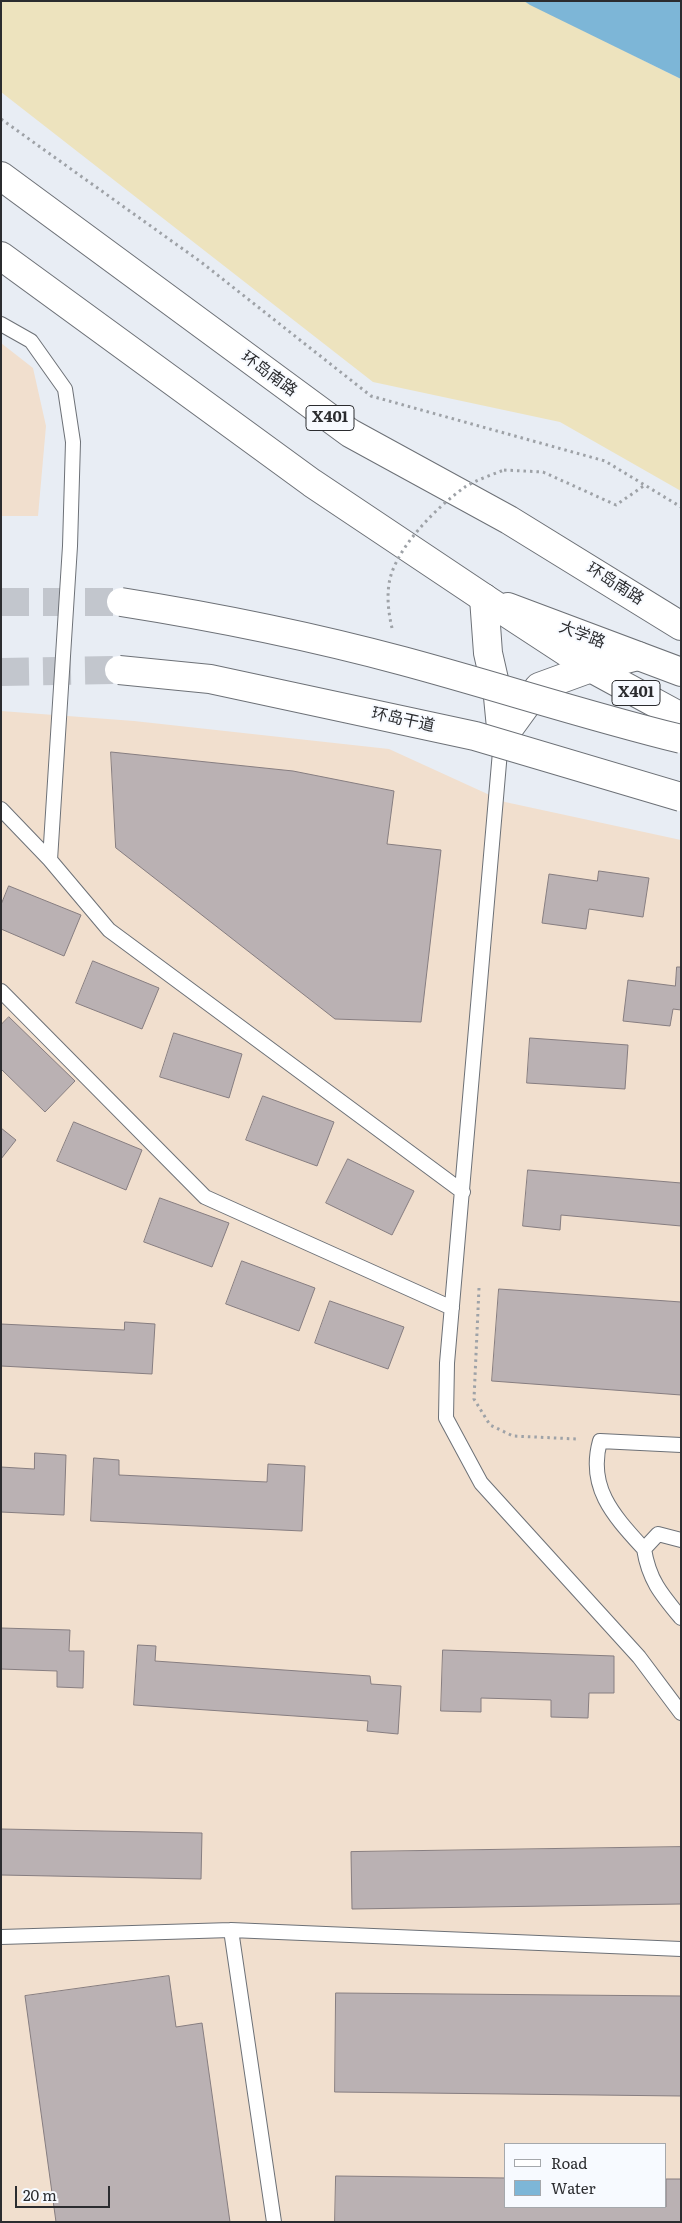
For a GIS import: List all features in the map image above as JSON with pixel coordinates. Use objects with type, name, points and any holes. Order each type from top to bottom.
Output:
[{"type":"main road","name":"环岛南路","points":[[1,176],[350,433],[509,520],[681,626]]},
{"type":"main road","name":"X401","points":[[1,256],[312,483],[591,668],[681,718]]},
{"type":"main road","name":"大学路","points":[[484,598],[681,672]]},
{"type":"main road","points":[[484,598],[488,653],[498,697],[502,738]]},
{"type":"main road","points":[[121,602],[226,619],[403,661],[599,719],[681,739]]},
{"type":"main road","points":[[502,738],[540,687],[591,668],[638,656]]},
{"type":"main road","name":"环岛干道","points":[[119,670],[210,678],[466,734],[681,797]]},
{"type":"lane","points":[[1,324],[32,341],[65,389],[73,442],[70,546],[50,860]]},
{"type":"lane","points":[[502,738],[452,1308],[446,1418],[481,1483],[639,1657],[681,1713]]},
{"type":"lane","points":[[1,810],[50,860],[109,930],[462,1192]]},
{"type":"lane","points":[[1,991],[205,1197],[452,1308]]},
{"type":"lane","points":[[681,1445],[600,1441],[595,1457],[596,1481],[613,1514],[644,1549],[647,1571],[665,1599],[681,1618]]},
{"type":"lane","points":[[644,1549],[658,1534],[681,1540]]},
{"type":"lane","points":[[230,1930],[274,2222]]},
{"type":"lane","points":[[1,1937],[230,1930],[681,1949]]},
{"type":"path","points":[[1,119],[201,262],[371,396],[605,460],[681,507]]},
{"type":"path","points":[[393,633],[387,607],[391,575],[405,547],[442,505],[466,486],[504,470],[543,472],[616,505],[645,485]]},
{"type":"path","points":[[479,1285],[474,1400],[490,1425],[513,1436],[600,1441]]},
{"type":"shaded area","points":[[1,343],[33,368],[46,426],[38,516],[1,516]]},
{"type":"shaded area","points":[[1,711],[134,721],[389,749],[505,802],[681,840],[681,2222],[1,2222]]},
{"type":"sand","points":[[1,1],[524,1],[681,79],[681,491],[560,422],[373,382],[1,92]]},
{"type":"water","points":[[524,1],[681,1],[681,79],[530,5]]},
{"type":"building","points":[[111,752],[293,771],[394,791],[387,844],[441,850],[421,1022],[335,1019],[116,848]]},
{"type":"building","points":[[599,871],[649,878],[643,917],[589,909],[586,929],[542,923],[549,874],[597,881]]},
{"type":"building","points":[[9,886],[81,915],[64,956],[1,929],[1,905]]},
{"type":"building","points":[[93,961],[159,988],[142,1029],[76,1003]]},
{"type":"building","points":[[677,967],[681,967],[681,1010],[673,1009],[670,1026],[623,1021],[628,980],[675,986]]},
{"type":"building","points":[[9,1017],[75,1081],[45,1112],[1,1069],[1,1025]]},
{"type":"building","points":[[174,1033],[242,1054],[229,1098],[160,1077]]},
{"type":"building","points":[[530,1038],[628,1045],[625,1089],[527,1083]]},
{"type":"building","points":[[263,1096],[334,1122],[317,1166],[246,1140]]},
{"type":"building","points":[[74,1122],[142,1150],[126,1190],[57,1161]]},
{"type":"building","points":[[1,1128],[16,1140],[1,1159]]},
{"type":"building","points":[[348,1159],[414,1191],[392,1235],[326,1203]]},
{"type":"building","points":[[528,1170],[681,1183],[681,1226],[561,1215],[560,1230],[523,1226]]},
{"type":"building","points":[[160,1198],[229,1223],[212,1267],[144,1242]]},
{"type":"building","points":[[242,1261],[315,1288],[299,1331],[226,1304]]},
{"type":"building","points":[[499,1289],[681,1302],[681,1395],[492,1381]]},
{"type":"building","points":[[330,1301],[404,1327],[388,1369],[315,1343]]},
{"type":"building","points":[[125,1322],[155,1324],[152,1374],[1,1366],[1,1324],[124,1330]]},
{"type":"building","points":[[35,1453],[66,1455],[64,1515],[1,1512],[1,1467],[34,1469]]},
{"type":"building","points":[[94,1458],[119,1460],[119,1475],[267,1482],[268,1464],[305,1466],[302,1531],[91,1521]]},
{"type":"building","points":[[1,1628],[70,1630],[69,1651],[84,1651],[83,1688],[57,1687],[57,1671],[1,1669]]},
{"type":"building","points":[[138,1645],[156,1646],[155,1661],[370,1676],[371,1684],[401,1686],[398,1734],[367,1731],[368,1721],[134,1705]]},
{"type":"building","points":[[443,1650],[614,1656],[614,1693],[589,1693],[588,1718],[551,1717],[551,1700],[481,1698],[481,1712],[441,1711]]},
{"type":"building","points":[[1,1829],[202,1833],[201,1879],[1,1875]]},
{"type":"building","points":[[681,1847],[681,1904],[352,1909],[351,1852]]},
{"type":"building","points":[[169,1976],[176,2027],[202,2023],[230,2222],[56,2222],[25,1996]]},
{"type":"building","points":[[336,1993],[681,1996],[681,2096],[335,2092]]},
{"type":"building","points":[[336,2176],[504,2178],[504,2208],[667,2208],[667,2179],[681,2179],[681,2222],[335,2222]]},
{"type":"tunnel","points":[[1,602],[121,602]]},
{"type":"tunnel","points":[[1,672],[119,670]]}]
